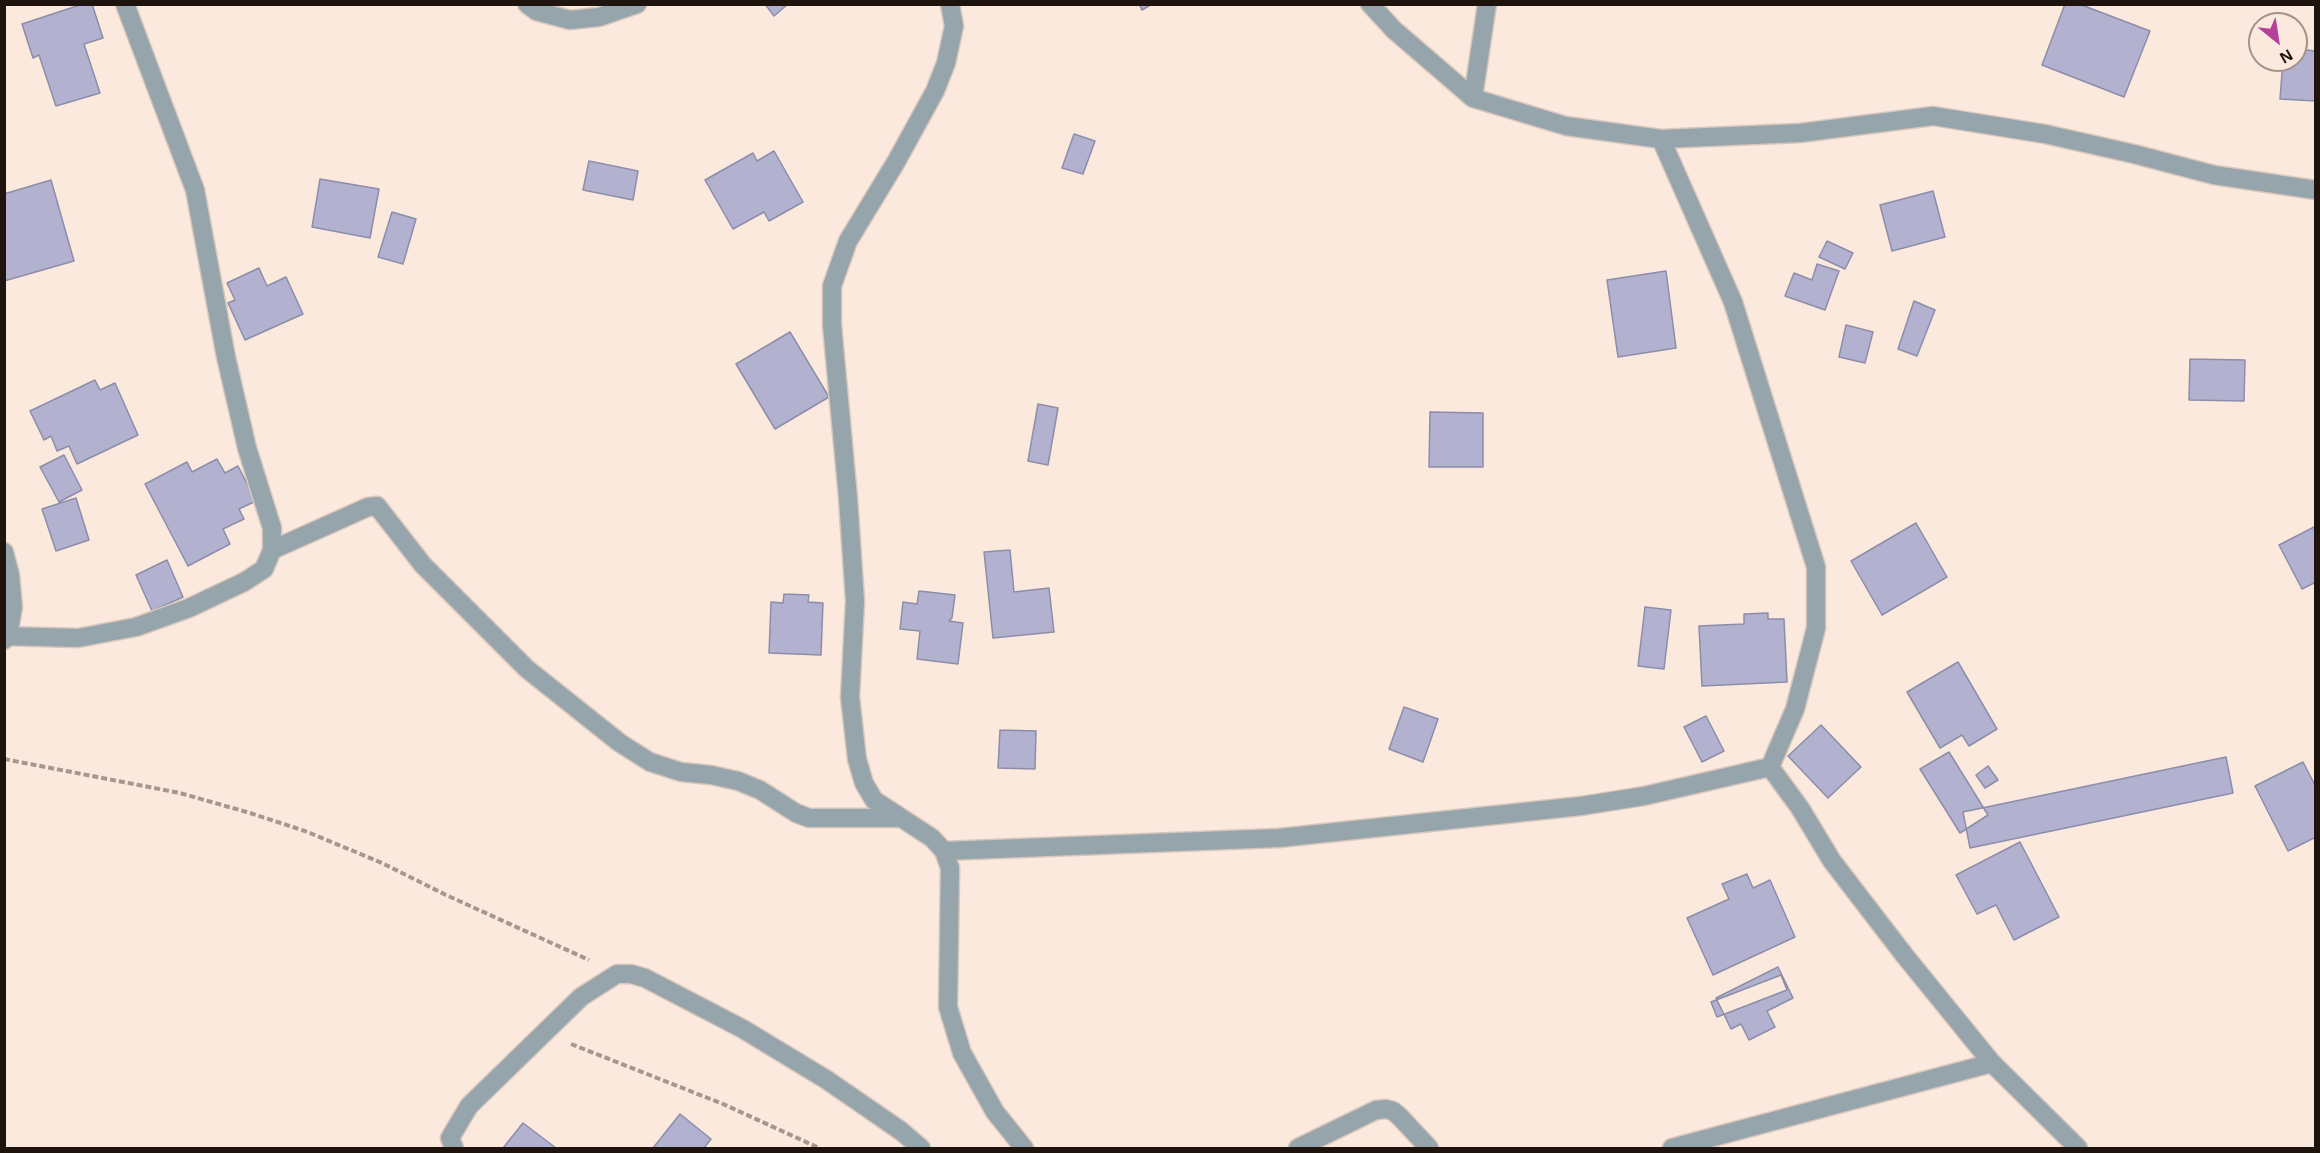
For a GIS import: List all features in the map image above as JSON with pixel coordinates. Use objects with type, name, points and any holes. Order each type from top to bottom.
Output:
[{"type":"street","points":[[4,552],[10,575],[13,607],[6,637],[78,638],[136,627],[189,608],[243,582],[264,569],[272,550],[272,528],[247,448],[231,380],[195,190],[125,4]]},
{"type":"street","points":[[527,4],[536,12],[570,20],[598,17],[637,4]]},
{"type":"street","points":[[951,4],[954,26],[946,63],[935,91],[896,162],[848,241],[832,286],[832,325],[855,601],[850,697],[856,749],[864,783],[874,800],[932,838],[944,851],[950,868],[948,1007],[962,1053],[995,1112],[1024,1149]]},
{"type":"street","points":[[1370,4],[1394,30],[1473,98],[1566,126],[1661,139],[1800,133],[1933,116],[2045,134],[2214,175],[2316,190]]},
{"type":"street","points":[[1473,98],[1487,4]]},
{"type":"street","points":[[1661,139],[1733,302],[1816,567],[1816,628],[1795,709],[1770,767]]},
{"type":"street","points":[[272,550],[368,507],[377,506],[423,565],[527,669],[620,743],[650,762],[681,772],[738,781],[760,790],[796,813],[809,818],[900,819]]},
{"type":"street","points":[[944,851],[1279,838],[1581,806],[1644,796],[1770,767]]},
{"type":"street","points":[[1770,767],[1800,808],[1832,861],[1905,956],[1992,1063],[2078,1149]]},
{"type":"street","points":[[448,1145],[469,1106],[581,997],[617,974],[631,974],[645,978],[743,1029],[836,1086],[901,1131],[921,1149]]},
{"type":"street","points":[[1672,1149],[1992,1063]]},
{"type":"street","points":[[1298,1149],[1376,1110],[1386,1109],[1394,1111],[1429,1149]]},
{"type":"path","points":[[4,759],[180,793],[305,831],[382,862],[446,895],[617,974]]},
{"type":"path","points":[[545,1034],[723,1104],[819,1149]]},
{"type":"building","points":[[83,4],[92,4],[103,38],[84,44],[100,93],[56,106],[39,55],[33,58],[22,24]]},
{"type":"building","points":[[765,4],[788,4],[774,16]]},
{"type":"building","points":[[1139,4],[1152,4],[1142,10]]},
{"type":"building","points":[[2065,4],[2079,4],[2150,31],[2124,97],[2042,65]]},
{"type":"building","points":[[2308,50],[2316,51],[2316,101],[2280,99],[2282,72],[2308,72]]},
{"type":"building","points":[[1074,134],[1095,141],[1083,174],[1062,168]]},
{"type":"building","points":[[774,151],[803,202],[769,221],[764,212],[733,229],[705,180],[753,153],[757,161]]},
{"type":"building","points":[[589,161],[638,171],[633,200],[583,190]]},
{"type":"building","points":[[320,179],[379,189],[370,238],[312,227]]},
{"type":"building","points":[[51,180],[74,261],[4,281],[4,194]]},
{"type":"building","points":[[1933,191],[1945,237],[1892,251],[1880,205]]},
{"type":"building","points":[[392,212],[416,219],[403,264],[378,257]]},
{"type":"building","points":[[1827,241],[1853,253],[1845,269],[1819,257]]},
{"type":"building","points":[[1817,264],[1839,271],[1825,310],[1785,296],[1794,273],[1812,280]]},
{"type":"building","points":[[259,268],[267,286],[286,277],[303,314],[245,340],[228,303],[235,300],[227,283]]},
{"type":"building","points":[[1666,271],[1676,348],[1618,357],[1607,280]]},
{"type":"building","points":[[1914,301],[1935,310],[1917,356],[1898,349]]},
{"type":"building","points":[[1846,325],[1873,332],[1865,363],[1839,357]]},
{"type":"building","points":[[790,332],[829,397],[775,429],[736,364]]},
{"type":"building","points":[[2190,359],[2245,360],[2244,401],[2189,400]]},
{"type":"building","points":[[95,380],[100,390],[115,383],[138,435],[77,464],[69,446],[57,451],[51,436],[44,440],[30,411]]},
{"type":"building","points":[[1038,404],[1058,408],[1048,465],[1028,461]]},
{"type":"building","points":[[1430,412],[1483,413],[1483,467],[1429,467]]},
{"type":"building","points":[[64,455],[82,490],[59,502],[40,467]]},
{"type":"building","points":[[217,459],[225,473],[238,466],[256,501],[239,509],[244,519],[223,529],[230,544],[188,566],[145,484],[187,462],[192,472]]},
{"type":"building","points":[[76,498],[89,540],[56,551],[42,509]]},
{"type":"building","points":[[1916,523],[1947,577],[1882,615],[1851,561]]},
{"type":"building","points":[[2316,526],[2316,582],[2302,589],[2279,545]]},
{"type":"building","points":[[1010,550],[1014,592],[1049,588],[1054,632],[993,638],[984,552]]},
{"type":"building","points":[[167,560],[183,597],[152,611],[136,575]]},
{"type":"building","points":[[919,591],[955,595],[952,618],[949,621],[963,623],[958,664],[917,659],[920,631],[900,629],[903,602],[917,604]]},
{"type":"building","points":[[784,594],[809,595],[808,602],[823,603],[821,655],[769,653],[771,602],[783,603]]},
{"type":"building","points":[[1645,607],[1671,610],[1664,669],[1638,666]]},
{"type":"building","points":[[1768,613],[1768,619],[1784,619],[1787,682],[1702,686],[1699,626],[1744,624],[1744,614]]},
{"type":"building","points":[[1958,662],[1997,729],[1969,746],[1962,735],[1940,748],[1907,692]]},
{"type":"building","points":[[1404,707],[1438,719],[1423,762],[1389,749]]},
{"type":"building","points":[[1706,716],[1724,751],[1702,762],[1684,727]]},
{"type":"building","points":[[1821,725],[1861,767],[1828,798],[1788,756]]},
{"type":"building","points":[[1000,730],[1036,731],[1035,769],[998,768]]},
{"type":"building","points":[[1949,752],[1988,815],[1960,833],[1920,769]]},
{"type":"building","points":[[2226,757],[2233,793],[1970,848],[1963,812]]},
{"type":"building","points":[[2303,762],[2316,787],[2316,837],[2288,851],[2255,786]]},
{"type":"building","points":[[1988,766],[1998,780],[1985,788],[1976,775]]},
{"type":"building","points":[[2020,842],[2059,917],[2014,940],[1996,905],[1977,914],[1956,875]]},
{"type":"building","points":[[1747,874],[1753,888],[1770,880],[1795,937],[1713,975],[1687,918],[1729,899],[1722,884]]},
{"type":"building","points":[[1778,967],[1793,998],[1767,1011],[1775,1027],[1749,1040],[1741,1024],[1731,1029],[1716,998]]},
{"type":"building","points":[[1781,975],[1787,990],[1717,1017],[1711,1002]]},
{"type":"building","points":[[680,1114],[711,1139],[704,1148],[653,1148]]},
{"type":"building","points":[[523,1123],[556,1148],[503,1148]]}]
